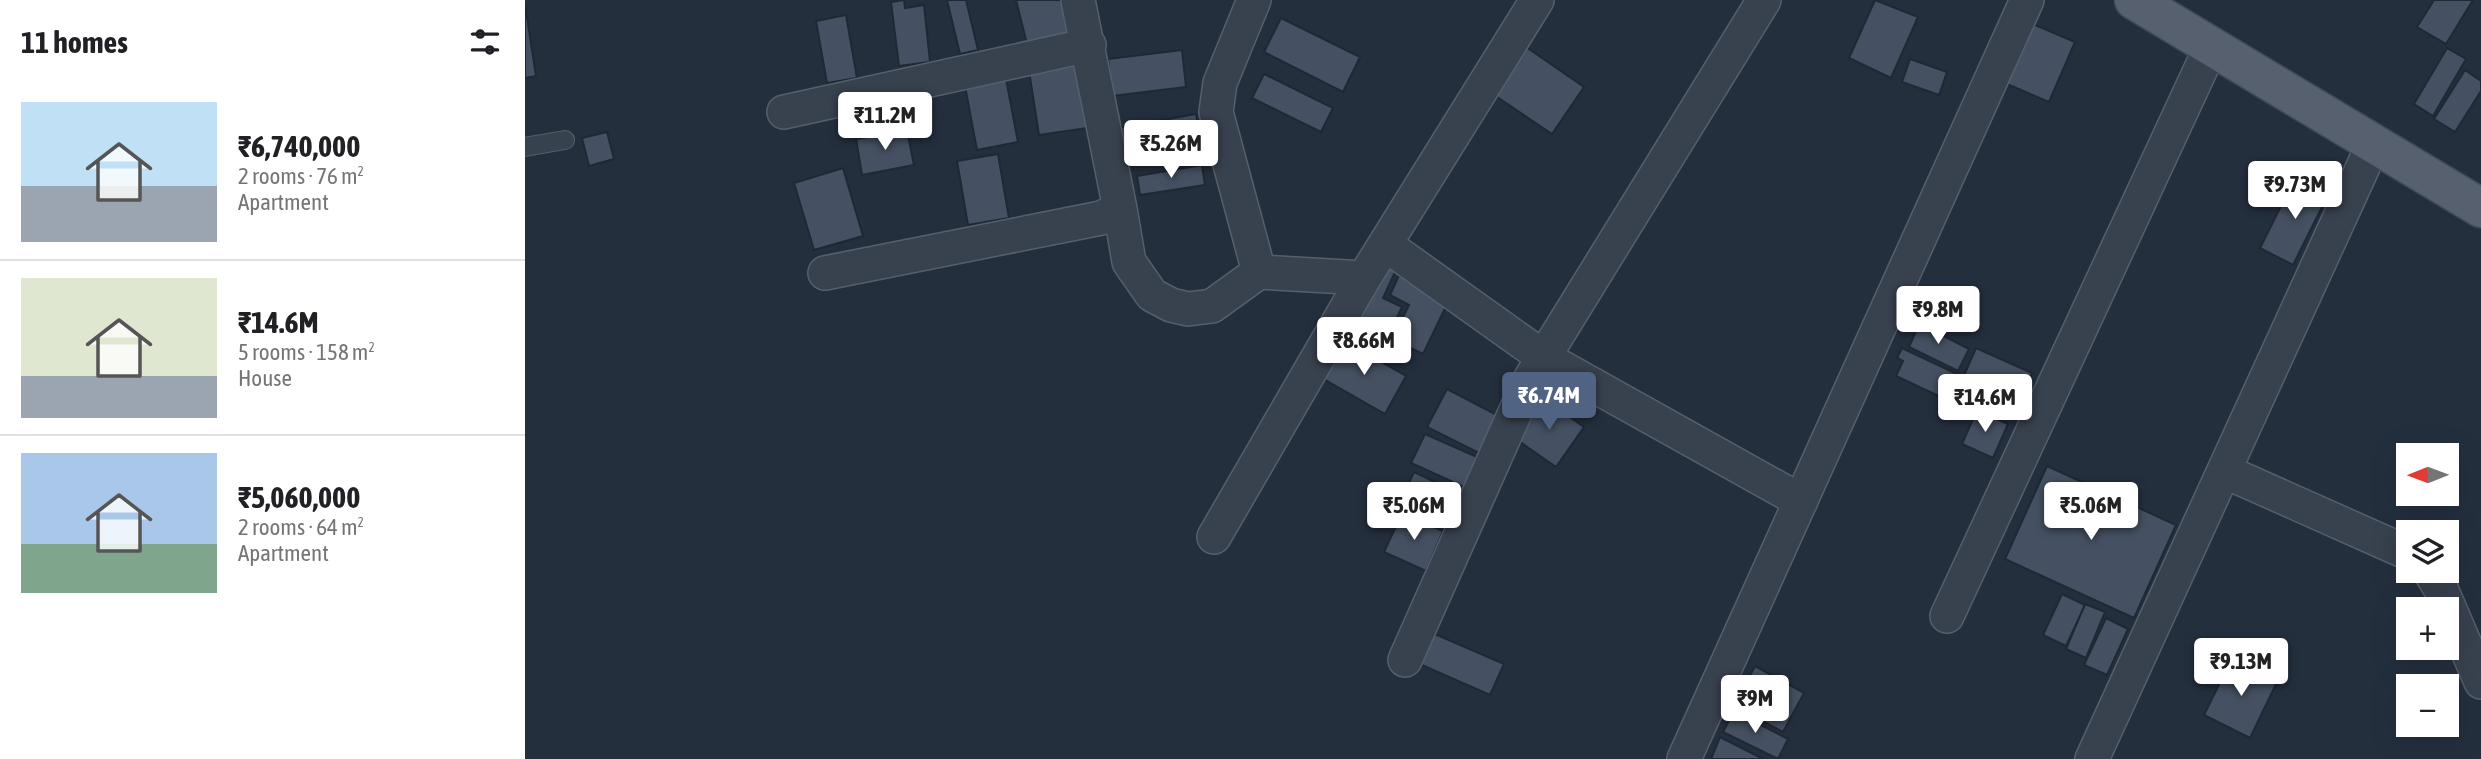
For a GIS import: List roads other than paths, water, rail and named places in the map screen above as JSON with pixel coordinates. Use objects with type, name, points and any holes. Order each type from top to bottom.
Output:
[{"type":"main road","points":[[2134,0],[2481,208]]},
{"type":"street","points":[[1077,0],[1089,46],[1129,262],[1152,295],[1171,305],[1188,309],[1212,306],[1259,272],[1364,278]]},
{"type":"street","points":[[1255,0],[1220,83],[1216,112],[1259,272]]},
{"type":"street","points":[[1214,537],[1364,278],[1537,0]]},
{"type":"street","points":[[1405,660],[1529,381],[1764,0]]},
{"type":"street","points":[[1684,759],[2027,0]]},
{"type":"street","points":[[784,112],[1089,46]]},
{"type":"street","points":[[1947,616],[2211,47]]},
{"type":"street","points":[[2092,759],[2373,145]]},
{"type":"street","points":[[825,273],[1101,218],[1120,209]]},
{"type":"street","points":[[1386,245],[1543,356],[1801,501]]},
{"type":"street","points":[[2224,471],[2396,548]]},
{"type":"street","points":[[2437,583],[2481,682]]},
{"type":"lane","points":[[525,147],[565,140]]}]
